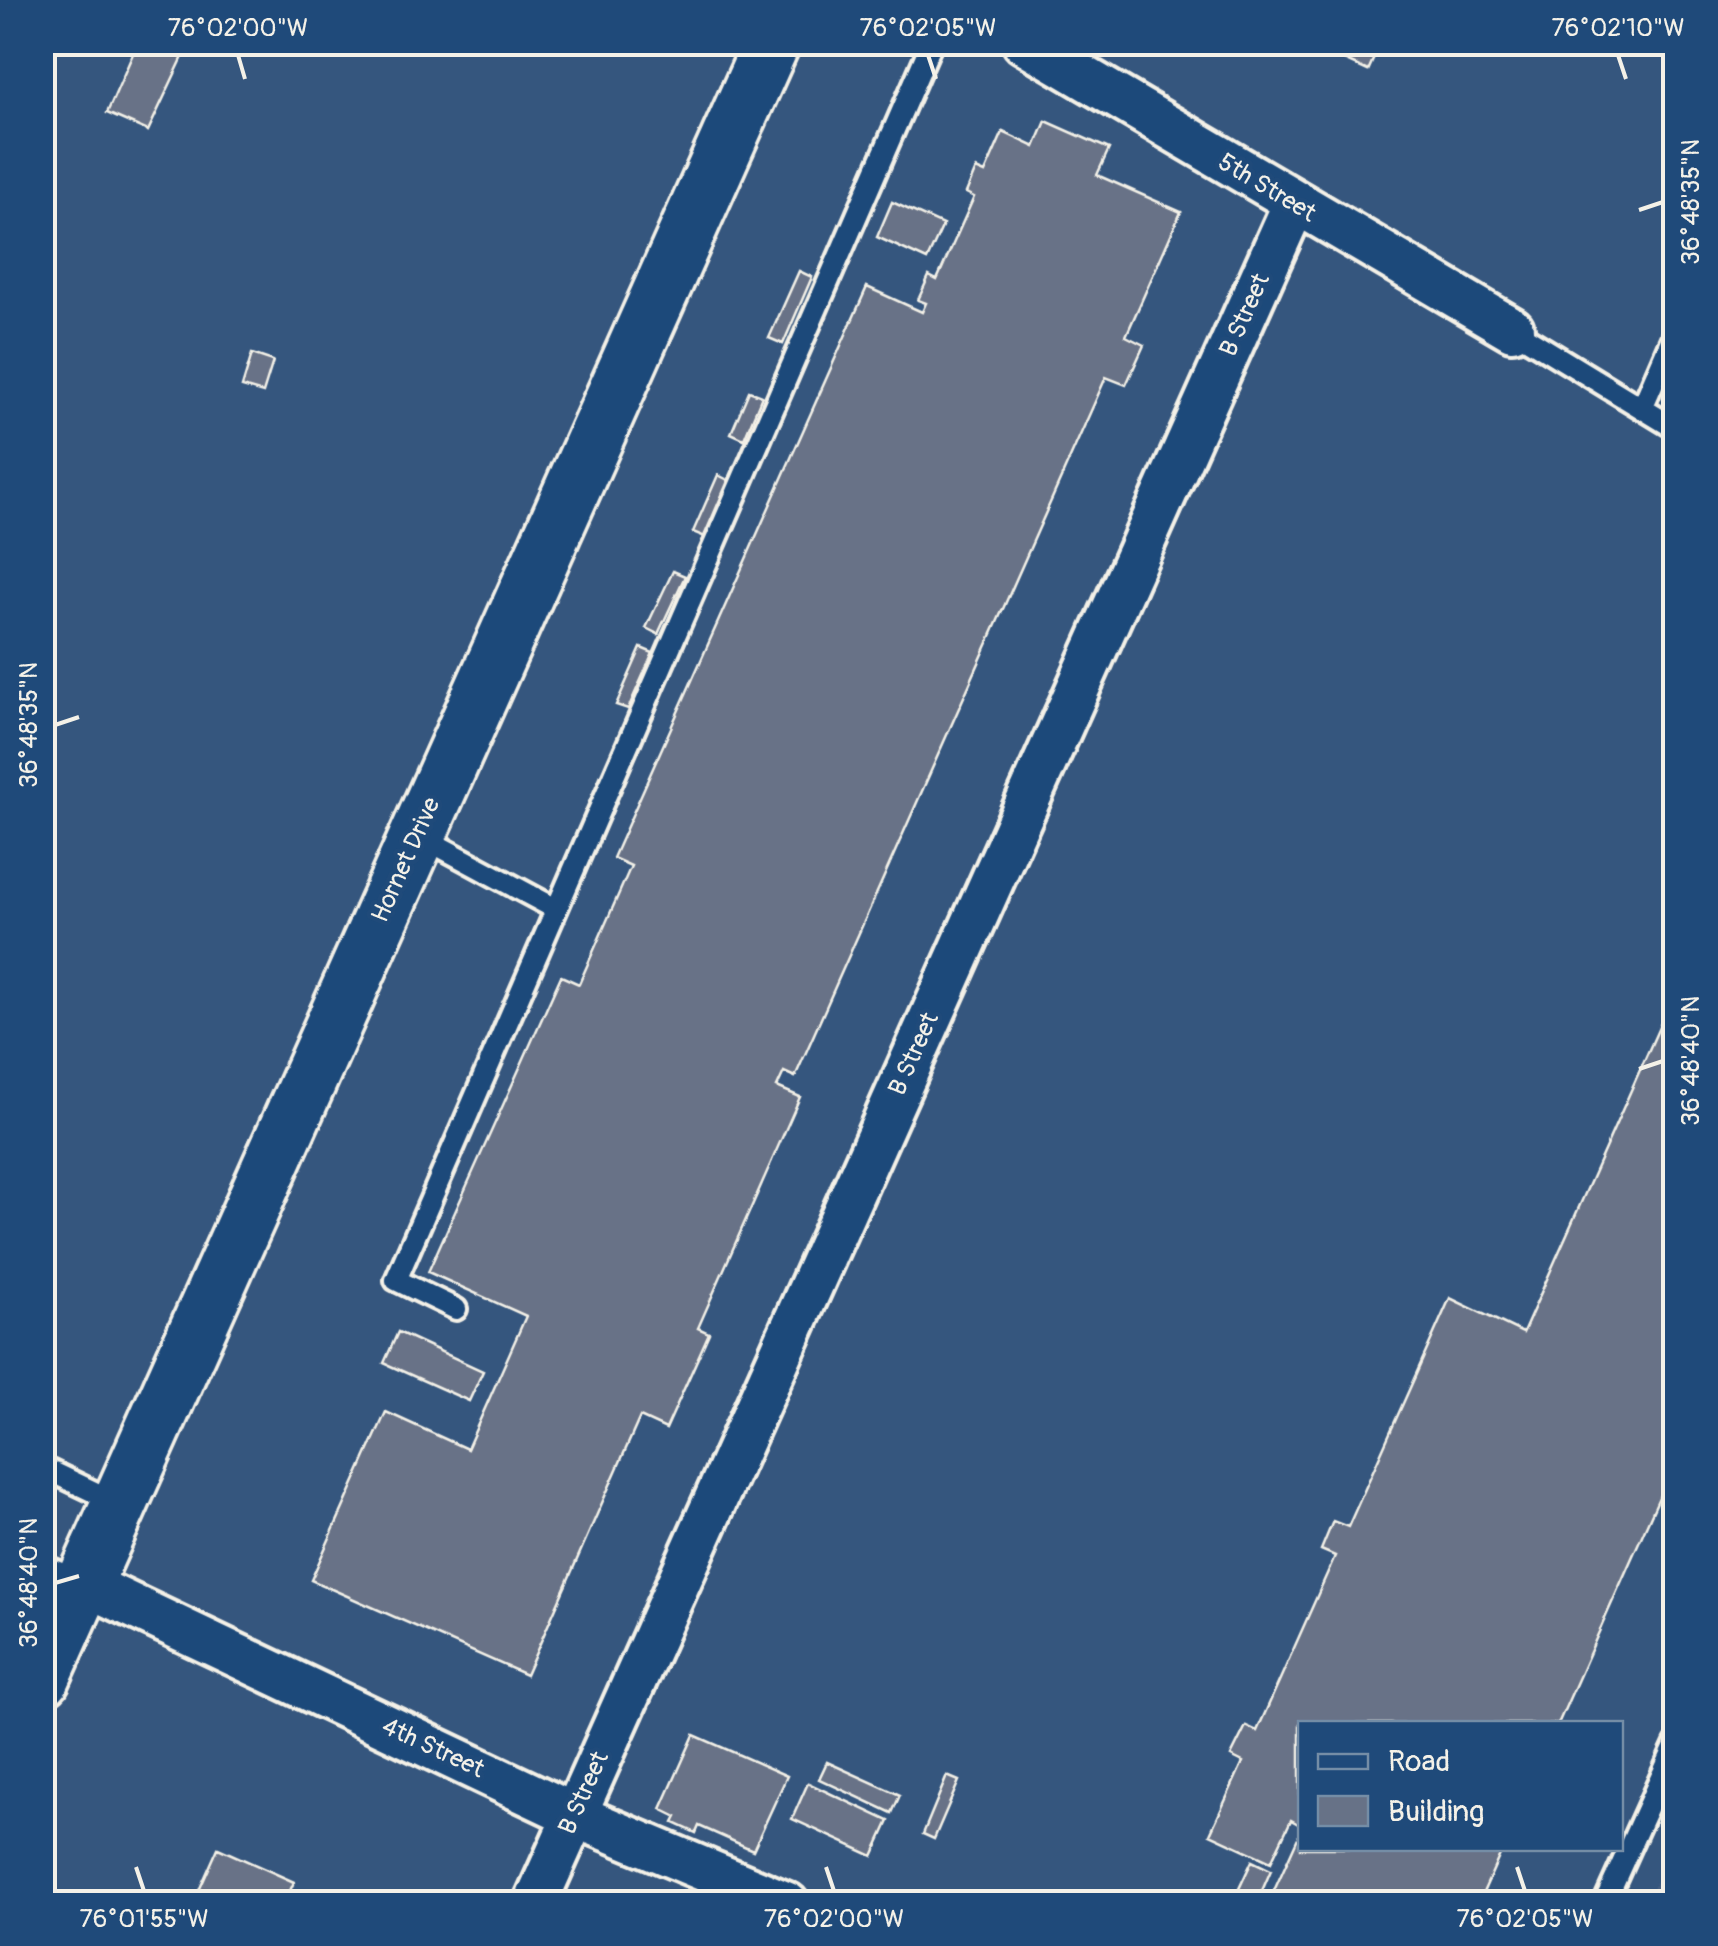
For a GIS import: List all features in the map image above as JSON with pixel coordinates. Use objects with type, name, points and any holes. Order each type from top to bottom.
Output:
[{"type":"main road","name":"Hornet Drive","points":[[42,1678],[63,1574],[119,1504],[772,42]]},
{"type":"street","name":"5th Street","points":[[1024,42],[1294,205],[1512,329]]},
{"type":"street","name":"B Street","points":[[535,1904],[1294,205]]},
{"type":"street","name":"4th Street","points":[[63,1574],[574,1815],[787,1904]]},
{"type":"lane","points":[[456,1309],[396,1280],[932,42]]},
{"type":"lane","points":[[1512,329],[1676,429]]},
{"type":"lane","points":[[1642,408],[1676,330]]},
{"type":"lane","points":[[418,834],[556,909]]},
{"type":"lane","points":[[42,1467],[119,1504]]},
{"type":"lane","points":[[1604,1904],[1676,1744]]},
{"type":"shaded area","points":[[1675,1839],[1675,1903],[1647,1903]]},
{"type":"building","points":[[138,42],[190,42],[148,131],[107,113]]},
{"type":"building","points":[[1282,42],[1327,42],[1319,59]]},
{"type":"building","points":[[1336,42],[1381,42],[1368,71],[1331,54]]},
{"type":"building","points":[[1046,121],[1109,149],[1097,175],[1181,212],[1126,336],[1144,345],[1126,385],[1106,377],[795,1077],[784,1072],[777,1087],[800,1097],[698,1328],[709,1333],[666,1429],[640,1417],[526,1675],[311,1580],[386,1412],[467,1449],[526,1316],[428,1272],[561,976],[579,984],[631,866],[613,858],[867,287],[922,312],[926,303],[918,300],[929,276],[937,280],[974,197],[966,193],[976,169],[985,173],[1003,132],[1035,147]]},
{"type":"building","points":[[892,202],[943,225],[927,260],[877,237]]},
{"type":"building","points":[[799,271],[812,277],[783,344],[769,338]]},
{"type":"building","points":[[252,354],[273,361],[263,393],[242,387]]},
{"type":"building","points":[[749,391],[762,396],[744,439],[731,433]]},
{"type":"building","points":[[718,475],[730,481],[705,537],[693,532]]},
{"type":"building","points":[[673,571],[685,576],[658,634],[646,628]]},
{"type":"building","points":[[641,648],[653,653],[628,709],[616,705]]},
{"type":"building","points":[[1676,989],[1676,1459],[1559,1721],[1298,1721],[1298,1824],[1291,1820],[1271,1862],[1210,1834],[1243,1762],[1231,1756],[1246,1726],[1257,1731],[1335,1556],[1321,1550],[1333,1521],[1348,1527],[1450,1298],[1523,1333]]},
{"type":"building","points":[[398,1332],[483,1371],[469,1401],[384,1363]]},
{"type":"building","points":[[694,1735],[787,1776],[753,1850],[699,1826],[696,1833],[674,1823],[677,1817],[661,1809]]},
{"type":"building","points":[[827,1762],[900,1795],[892,1813],[819,1779]]},
{"type":"building","points":[[947,1776],[959,1781],[934,1839],[923,1834]]},
{"type":"building","points":[[808,1783],[889,1821],[873,1856],[792,1819]]},
{"type":"building","points":[[1298,1837],[1298,1851],[1502,1851],[1478,1904],[1268,1904]]},
{"type":"building","points":[[218,1848],[294,1882],[284,1904],[193,1904]]},
{"type":"building","points":[[1252,1861],[1271,1870],[1258,1900],[1238,1891]]}]
